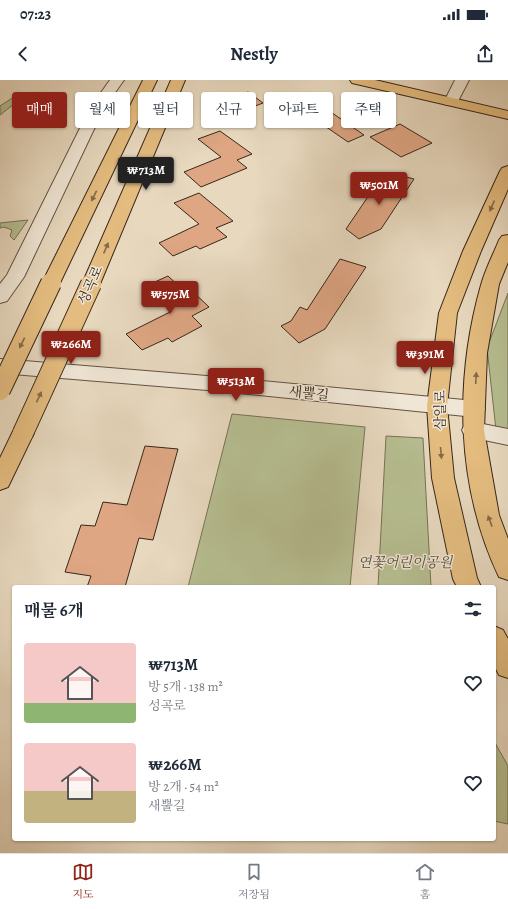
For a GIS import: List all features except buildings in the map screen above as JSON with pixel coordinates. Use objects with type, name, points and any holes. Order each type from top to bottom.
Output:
[{"type":"main road","points":[[356,80],[508,115]]},
{"type":"main road","points":[[0,390],[149,83]]},
{"type":"main road","name":"성곡로","points":[[0,480],[91,284],[176,84]]},
{"type":"main road","name":"삼일로","points":[[468,585],[465,579],[443,478],[437,406],[448,313],[472,251],[508,171]]},
{"type":"main road","points":[[506,252],[490,284],[477,353],[473,430],[474,450],[487,515],[508,570]]},
{"type":"main road","points":[[496,642],[508,666]]},
{"type":"street","points":[[450,102],[462,80]]},
{"type":"street","points":[[0,297],[15,277],[110,81]]},
{"type":"street","name":"새뿔길","points":[[0,366],[219,384],[475,409]]},
{"type":"street","points":[[473,430],[508,438]]},
{"type":"green space","points":[[12,98],[12,106],[0,115],[0,106]]},
{"type":"green space","points":[[28,220],[14,240],[10,236],[12,230],[4,227],[0,228],[0,223]]},
{"type":"green space","points":[[508,293],[508,433],[496,430],[487,348]]},
{"type":"green space","points":[[232,414],[365,427],[350,585],[189,585]]},
{"type":"green space","name":"연꽃어린이공원","points":[[386,436],[423,438],[431,585],[378,585]]},
{"type":"green space","points":[[496,745],[508,766],[508,824],[496,821]]}]
